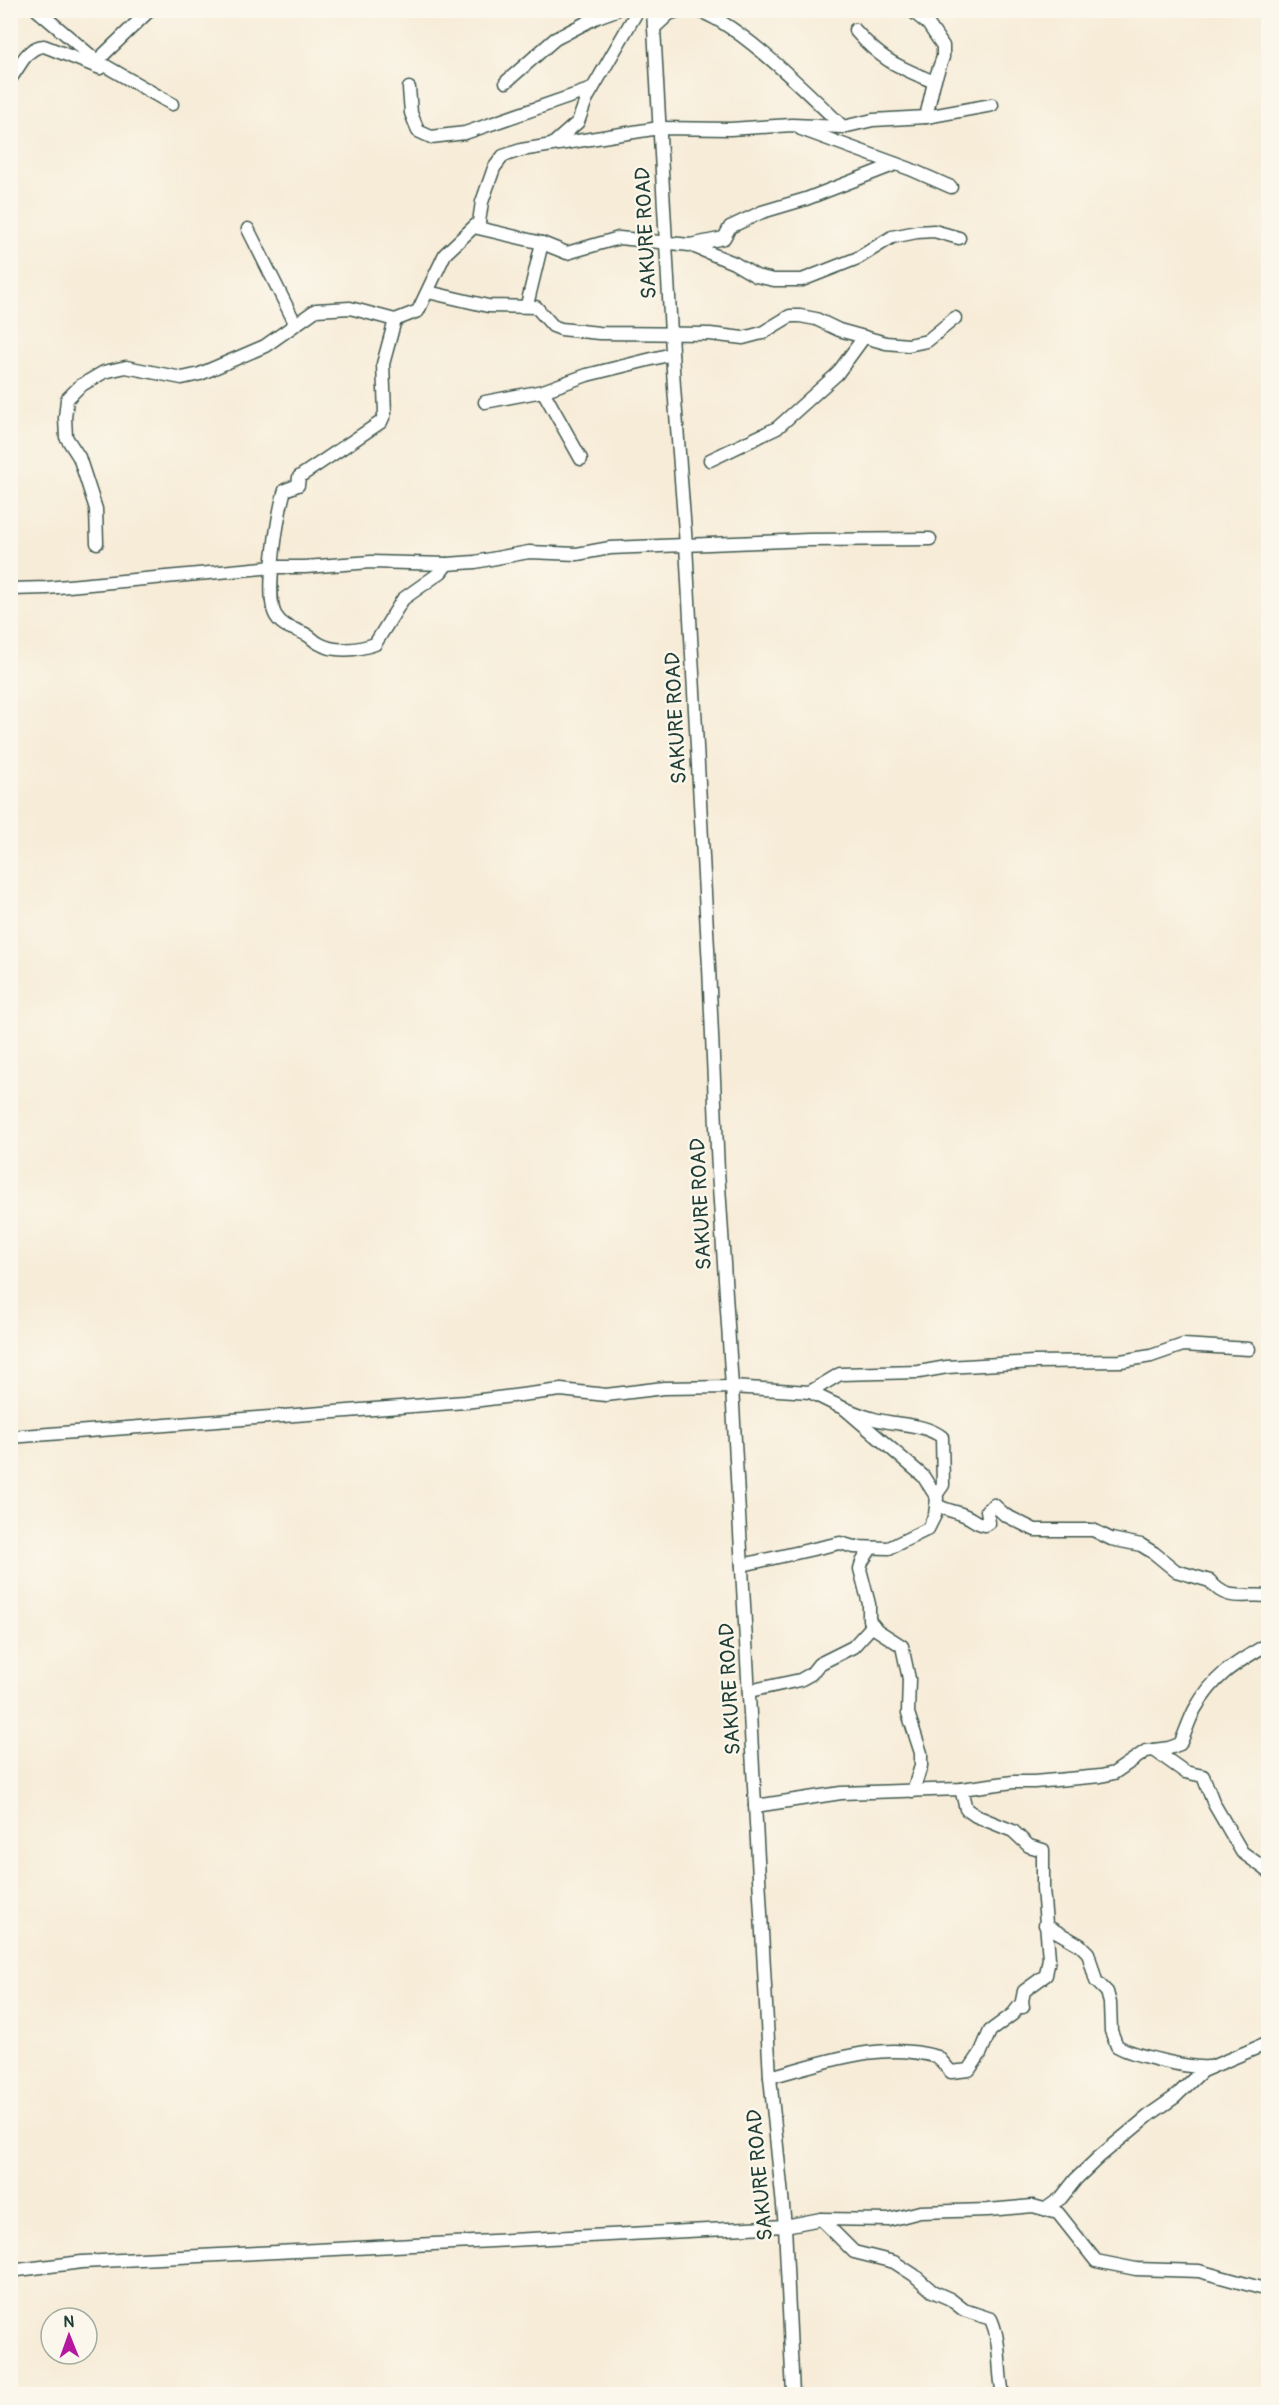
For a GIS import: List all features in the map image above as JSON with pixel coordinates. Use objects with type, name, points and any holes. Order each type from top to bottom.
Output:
[{"type":"street","points":[[37,10],[97,61],[172,104]]},
{"type":"street","points":[[97,61],[150,10]]},
{"type":"street","points":[[506,82],[555,39],[597,17],[616,10]]},
{"type":"street","points":[[552,145],[578,122],[585,100],[638,10]]},
{"type":"street","name":"SAKURE ROAD","points":[[653,10],[672,354],[686,545],[718,1171],[770,2077],[785,2226],[793,2394]]},
{"type":"street","points":[[654,28],[669,14],[681,10]]},
{"type":"street","points":[[693,10],[724,23],[771,61],[843,127]]},
{"type":"street","points":[[911,10],[928,24],[943,46],[943,57],[934,82],[926,117]]},
{"type":"street","points":[[855,30],[871,48],[889,62],[934,82]]},
{"type":"street","points":[[10,79],[26,55],[36,47],[44,46],[127,79]]},
{"type":"street","points":[[410,88],[411,113],[418,131],[431,137],[465,133],[592,89]]},
{"type":"street","points":[[97,543],[96,509],[79,457],[66,437],[64,418],[67,399],[80,386],[104,372],[126,367],[182,378],[200,374],[265,346],[294,323],[316,310],[350,308],[395,320],[418,310],[445,254],[479,222],[487,185],[494,168],[503,156],[552,145],[659,128],[730,129],[792,125],[843,127],[873,120],[926,117],[992,105]]},
{"type":"street","points":[[792,125],[951,186]]},
{"type":"street","points":[[474,227],[542,243],[567,253],[619,238],[690,244],[724,238],[730,227],[762,212],[806,199],[896,164]]},
{"type":"street","points":[[248,229],[294,323]]},
{"type":"street","points":[[690,244],[734,263],[756,276],[774,280],[802,280],[858,258],[892,237],[934,231],[959,238]]},
{"type":"street","points":[[527,305],[542,243]]},
{"type":"street","points":[[428,292],[488,306],[527,305],[536,307],[553,326],[599,333],[671,333],[743,338],[762,333],[790,316],[800,316],[816,319],[839,330],[886,343],[908,345],[927,341],[955,318]]},
{"type":"street","points":[[395,320],[383,364],[385,412],[381,422],[299,477],[298,485],[285,490],[273,567],[271,604],[276,617],[288,629],[306,634],[319,644],[357,650],[375,644],[403,599],[441,572],[447,564]]},
{"type":"street","points":[[710,460],[777,428],[837,374],[864,337]]},
{"type":"street","points":[[484,402],[543,391],[587,375],[672,354]]},
{"type":"street","points":[[543,391],[581,459]]},
{"type":"street","points":[[10,589],[47,588],[273,567],[371,562],[447,564],[495,559],[529,552],[577,554],[610,548],[808,540],[930,539]]},
{"type":"street","points":[[810,1392],[840,1374],[919,1372],[947,1367],[1033,1362],[1121,1361],[1151,1356],[1183,1345],[1249,1349]]},
{"type":"street","points":[[10,1437],[465,1402],[561,1390],[606,1395],[664,1388],[732,1387],[810,1392],[872,1419],[927,1428],[942,1437],[943,1485],[928,1529],[889,1548],[854,1547],[840,1543],[742,1565]]},
{"type":"street","points":[[845,1409],[923,1476],[936,1500],[950,1512],[964,1515],[985,1525],[988,1522],[987,1510],[994,1505],[1005,1515],[1035,1530],[1098,1531],[1111,1539],[1146,1547],[1176,1572],[1208,1580],[1221,1592],[1240,1596],[1269,1596]]},
{"type":"street","points":[[871,1548],[860,1569],[869,1604],[869,1620],[902,1646],[909,1679],[908,1713],[921,1753],[921,1766],[913,1791]]},
{"type":"street","points":[[749,1691],[801,1680],[811,1674],[819,1664],[853,1647],[873,1625]]},
{"type":"street","points":[[756,1806],[841,1793],[961,1789],[1114,1773],[1146,1751],[1180,1744],[1196,1708],[1222,1673],[1246,1655],[1269,1644]]},
{"type":"street","points":[[1154,1750],[1185,1772],[1203,1776],[1214,1804],[1238,1846],[1245,1854],[1269,1871]]},
{"type":"street","points":[[770,2077],[863,2052],[889,2049],[926,2053],[938,2057],[951,2072],[969,2070],[980,2054],[990,2031],[1013,2014],[1020,2005],[1023,2007],[1024,1991],[1046,1975],[1049,1958],[1045,1925],[1043,1850],[1029,1846],[1012,1831],[976,1816],[966,1809],[961,1789]]},
{"type":"street","points":[[1045,1925],[1088,1953],[1096,1981],[1107,1992],[1110,2003],[1111,2031],[1117,2046],[1150,2058],[1196,2068],[1231,2060],[1269,2043]]},
{"type":"street","points":[[1047,2208],[1061,2198],[1076,2179],[1111,2146],[1175,2097],[1208,2067]]},
{"type":"street","points":[[10,2271],[82,2262],[785,2226],[821,2219],[889,2220],[920,2212],[988,2211],[1020,2206],[1047,2208],[1058,2212],[1096,2261],[1136,2269],[1199,2271],[1269,2290]]},
{"type":"street","points":[[821,2219],[854,2252],[894,2262],[932,2291],[950,2299],[964,2310],[991,2319],[998,2340],[1000,2382],[1003,2394]]}]
